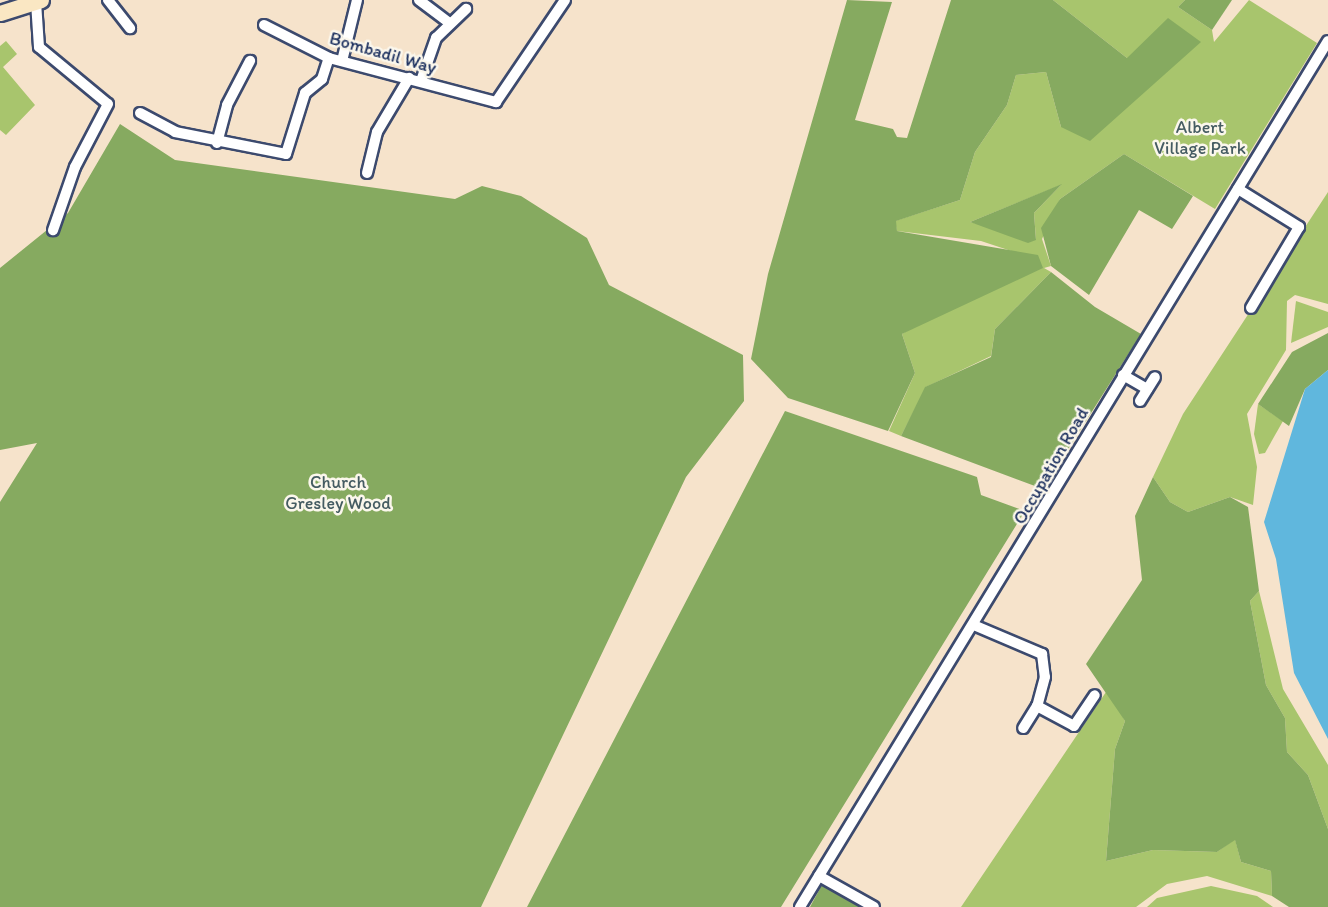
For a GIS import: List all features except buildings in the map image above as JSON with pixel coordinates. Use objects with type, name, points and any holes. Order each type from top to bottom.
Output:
[{"type":"street","points":[[108,0],[130,28]]},
{"type":"street","points":[[342,61],[357,0]]},
{"type":"street","points":[[419,0],[449,23]]},
{"type":"street","points":[[0,13],[39,1],[39,47],[108,104],[75,167],[53,230]]},
{"type":"street","name":"Bombadil Way","points":[[264,25],[329,57],[496,102],[562,1]]},
{"type":"street","points":[[421,81],[436,38],[466,9]]},
{"type":"street","name":"Occupation Road","points":[[800,907],[976,626],[1123,375],[1328,41]]},
{"type":"street","points":[[140,113],[175,132],[217,143],[286,154],[305,93],[322,79],[329,57]]},
{"type":"street","points":[[217,143],[227,105],[250,61]]},
{"type":"street","points":[[367,172],[377,132],[409,78]]},
{"type":"street","points":[[1238,189],[1299,227]]},
{"type":"street","points":[[1251,308],[1306,217]]},
{"type":"street","points":[[1123,375],[1147,389]]},
{"type":"street","points":[[1140,401],[1155,377]]},
{"type":"street","points":[[976,626],[1042,654],[1045,677],[1037,706],[1023,728]]},
{"type":"street","points":[[1037,706],[1074,726],[1095,695]]},
{"type":"street","points":[[819,876],[874,907]]},
{"type":"green space","points":[[847,0],[892,2],[855,120],[893,129],[897,137],[907,138],[951,0],[1053,0],[1127,58],[1168,18],[1201,42],[1090,141],[1061,127],[1046,72],[1016,75],[1007,105],[975,152],[960,200],[896,221],[897,231],[1038,255],[1043,268],[902,334],[915,373],[888,431],[788,398],[751,359],[768,274]]},
{"type":"green space","name":"Albert Village Park","points":[[1053,0],[1185,0],[1178,7],[1212,30],[1214,42],[1249,0],[1317,43],[1215,209],[1124,154],[1060,199],[1042,239],[1051,266],[1044,268],[1051,272],[995,329],[991,356],[926,387],[901,436],[889,431],[915,373],[902,334],[1029,257],[981,241],[897,231],[895,221],[960,200],[975,152],[1007,105],[1016,75],[1046,72],[1061,127],[1127,58]],"holes":[[[1061,185],[1034,213],[1036,239],[970,222]]]},
{"type":"green space","points":[[1185,0],[1232,0],[1212,30],[1178,7]]},
{"type":"green space","points":[[6,41],[17,54],[3,67],[35,105],[6,135],[0,130],[0,46]]},
{"type":"green space","name":"Church Gresley Wood","points":[[120,124],[175,160],[455,199],[482,186],[521,196],[587,238],[609,285],[743,355],[744,401],[686,477],[481,907],[0,907],[0,502],[37,443],[0,450],[0,268],[68,213]]},
{"type":"green space","points":[[1124,154],[1193,196],[1172,229],[1139,210],[1089,295],[1051,266],[1041,228],[1060,199]]},
{"type":"green space","points":[[1062,184],[1034,213],[1036,240],[1028,243],[970,222]]},
{"type":"green space","points":[[1328,192],[1328,304],[1295,295],[1287,301],[1286,350],[1247,414],[1257,467],[1253,505],[1230,497],[1188,512],[1170,502],[1153,477],[1183,414]]},
{"type":"green space","points":[[1051,272],[1095,307],[1141,334],[1043,489],[901,436],[925,387],[991,357],[995,329]]},
{"type":"green space","points":[[1296,301],[1328,312],[1328,327],[1291,343]]},
{"type":"green space","points":[[1328,333],[1328,370],[1305,389],[1289,426],[1258,404],[1292,352]]},
{"type":"green space","points":[[1258,404],[1283,421],[1265,453],[1259,454],[1254,434]]},
{"type":"green space","points":[[785,411],[977,477],[981,495],[1025,511],[781,907],[527,907]]},
{"type":"green space","points":[[1153,477],[1170,502],[1188,512],[1230,497],[1248,507],[1259,591],[1250,601],[1266,685],[1285,718],[1287,752],[1308,775],[1328,829],[1328,907],[1289,907],[1272,896],[1271,871],[1241,862],[1235,840],[1217,852],[1153,850],[1106,861],[1115,749],[1125,721],[1086,664],[1142,580],[1135,516]]},
{"type":"green space","points":[[1259,591],[1283,689],[1328,765],[1328,829],[1308,775],[1287,752],[1285,718],[1266,685],[1250,601]]},
{"type":"green space","points":[[1108,689],[1125,721],[1115,749],[1106,861],[1153,850],[1217,852],[1235,839],[1241,862],[1271,871],[1272,896],[1207,876],[1167,884],[1136,907],[961,907]]},
{"type":"green space","points":[[824,881],[870,907],[810,907]]},
{"type":"green space","points":[[1211,886],[1257,896],[1273,907],[1147,907],[1157,898]]},
{"type":"water","points":[[1328,370],[1328,739],[1294,673],[1276,559],[1264,522],[1305,389]]}]
